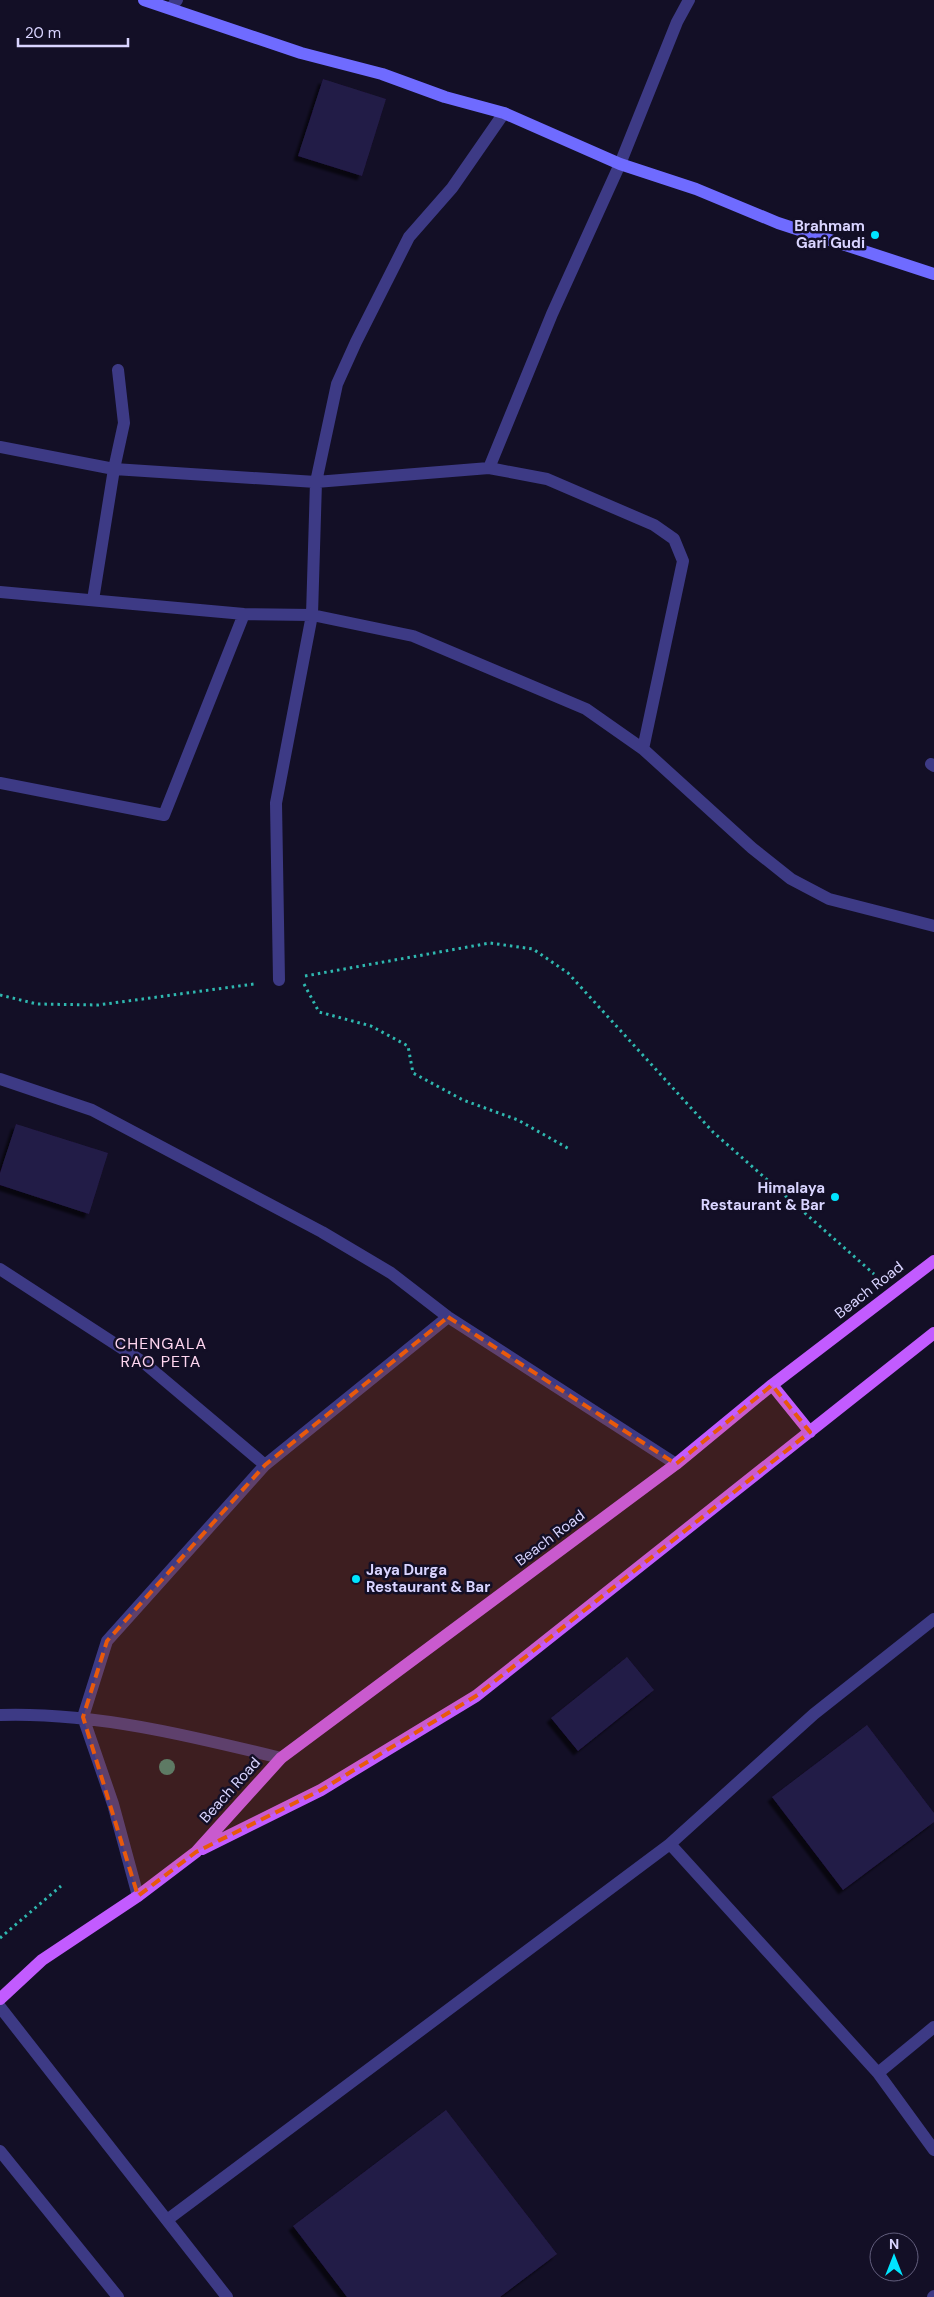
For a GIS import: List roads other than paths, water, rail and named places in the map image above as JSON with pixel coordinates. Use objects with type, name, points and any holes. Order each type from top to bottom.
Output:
[{"type":"main road","name":"Beach Road","points":[[0,1999],[42,1960],[138,1896],[196,1852],[282,1758],[676,1464],[772,1385],[934,1261]]},
{"type":"main road","name":"Beach Road","points":[[196,1852],[321,1790],[476,1696],[934,1333]]},
{"type":"main road","points":[[772,1385],[810,1432]]},
{"type":"street","points":[[144,0],[174,4],[301,53],[382,74],[445,97],[504,113],[620,164],[696,188],[778,222],[934,274]]},
{"type":"street","points":[[489,468],[552,314],[620,164],[677,22],[689,0]]},
{"type":"street","points":[[279,980],[276,803],[312,615],[316,482],[337,384],[409,237],[452,188],[504,113]]},
{"type":"street","points":[[93,600],[114,469],[124,423],[118,370]]},
{"type":"street","points":[[0,447],[114,469],[316,482],[489,468],[547,479],[654,525],[674,539],[682,561],[644,749]]},
{"type":"street","points":[[0,592],[244,614],[312,615],[413,636],[586,709],[644,749],[752,848],[791,879],[829,899],[934,926]]},
{"type":"street","points":[[0,783],[164,815],[244,614]]},
{"type":"street","points":[[0,1079],[92,1110],[313,1228],[391,1274],[448,1317],[676,1464]]},
{"type":"street","points":[[0,1269],[143,1362],[264,1465]]},
{"type":"street","points":[[138,1896],[113,1804],[83,1717],[107,1641],[264,1465],[448,1317]]},
{"type":"street","points":[[167,2220],[670,1844],[814,1714],[934,1619]]},
{"type":"street","points":[[0,1715],[83,1717],[231,1745],[282,1758]]},
{"type":"street","points":[[670,1844],[878,2073],[934,2150]]},
{"type":"street","points":[[0,2007],[227,2297]]},
{"type":"street","points":[[878,2073],[934,2027]]},
{"type":"street","points":[[0,2151],[118,2297]]},
{"type":"place","name":"Brahmam Gari Gudi","points":[[875,235]]},
{"type":"place","name":"Himalaya Restaurant & Bar","points":[[835,1197]]},
{"type":"place","name":"Jaya Durga Restaurant & Bar","points":[[356,1579]]},
{"type":"district","name":"CHENGALA RAO PETA","points":[[161,1352]]}]
